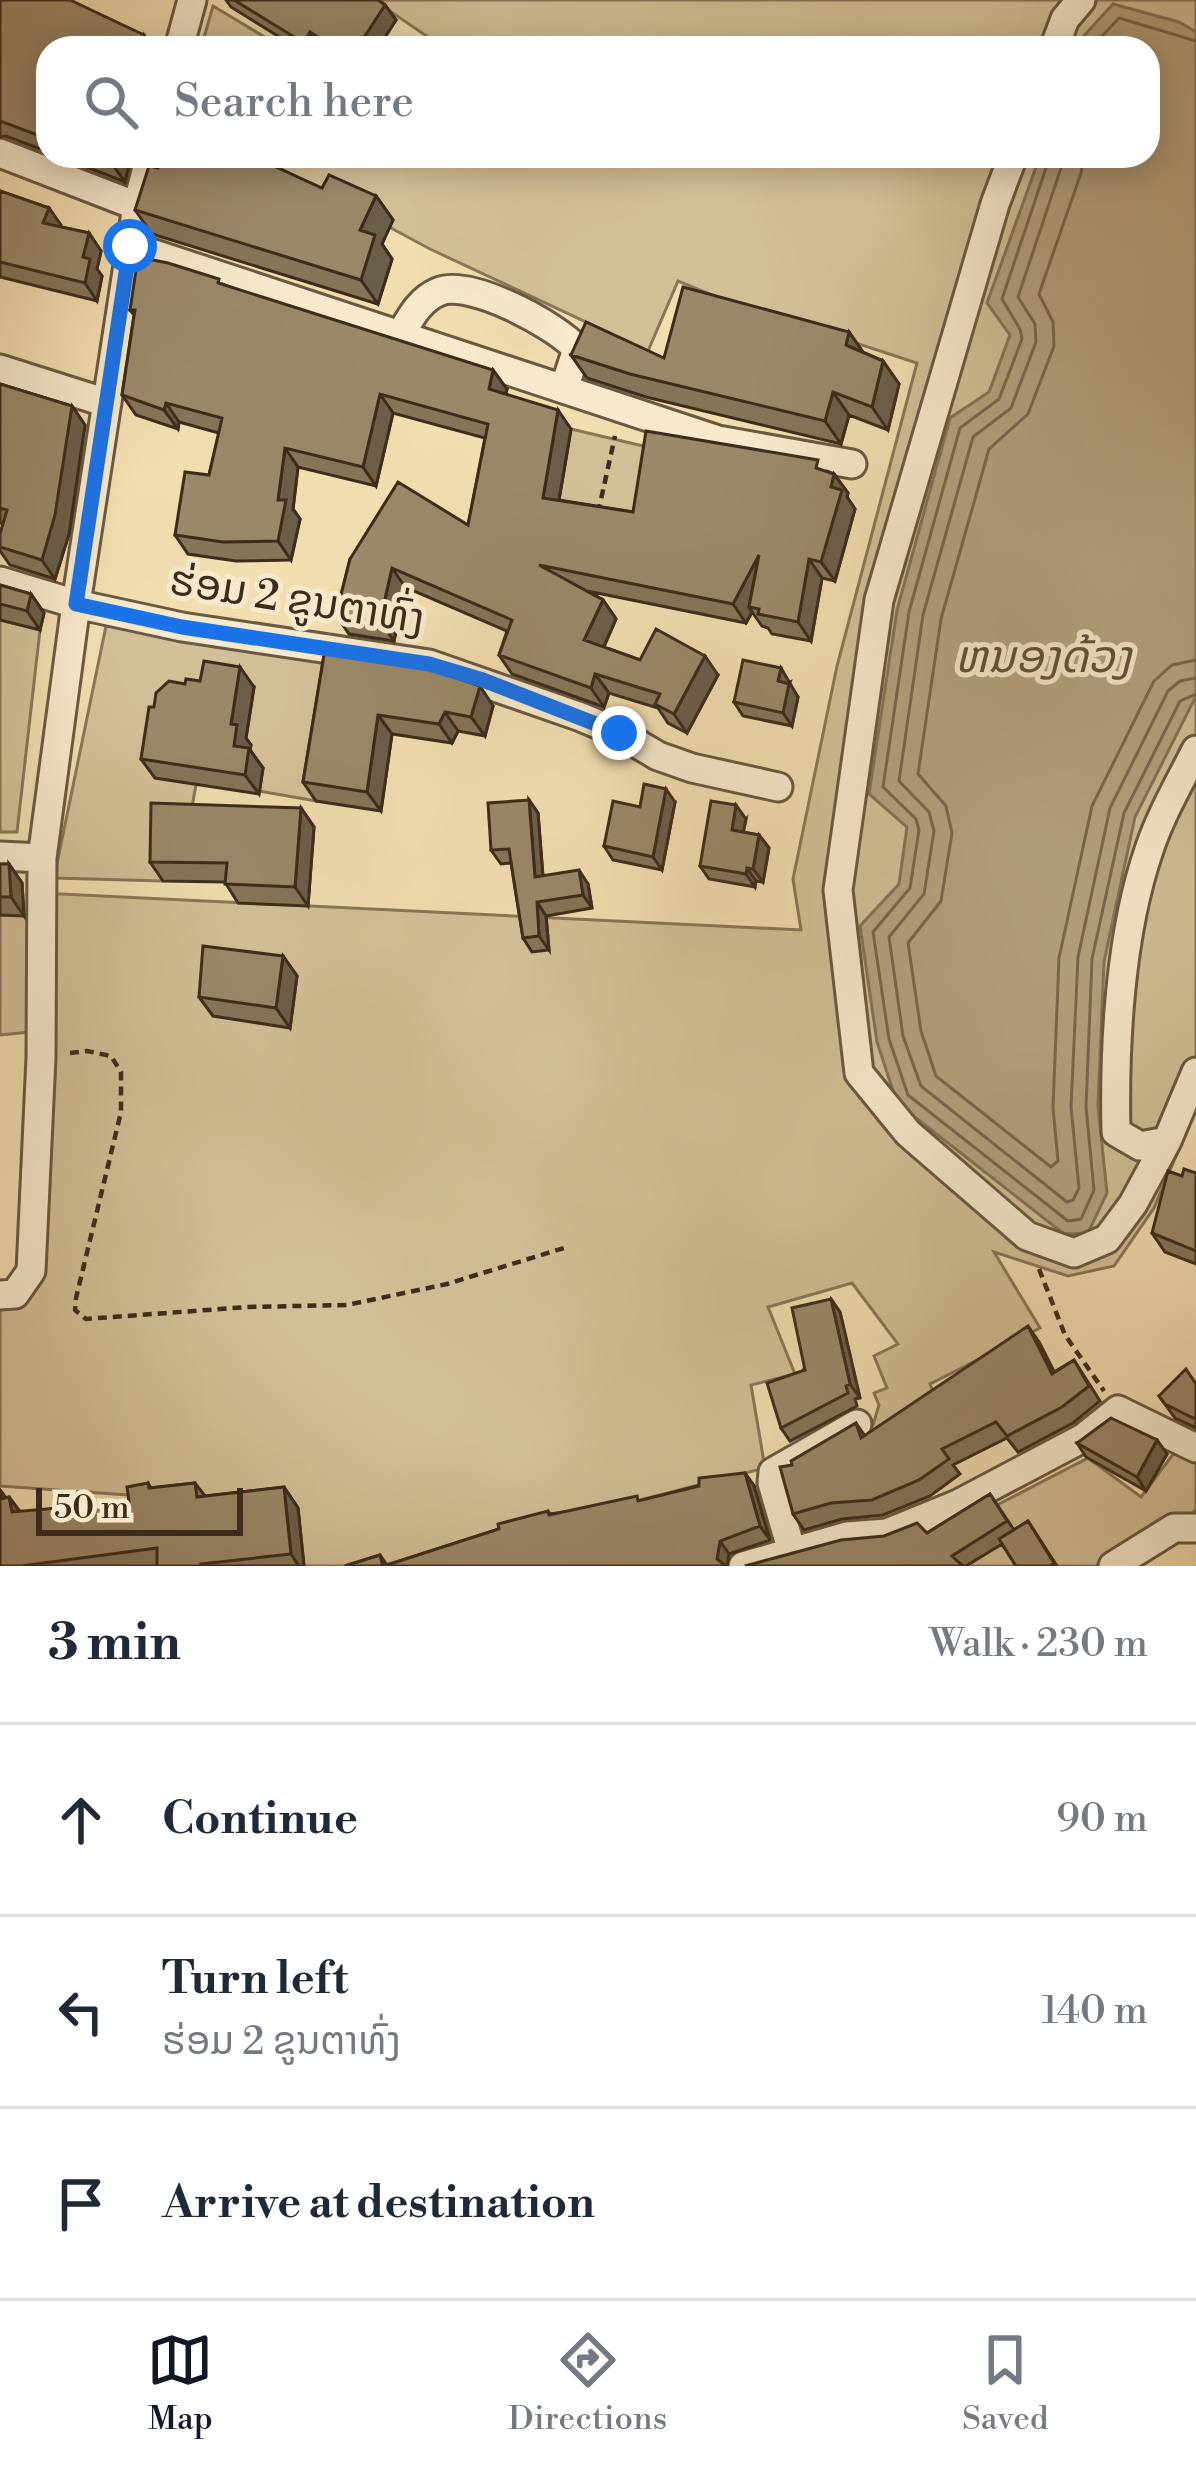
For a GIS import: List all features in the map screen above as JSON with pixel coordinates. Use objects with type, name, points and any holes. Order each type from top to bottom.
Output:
[{"type":"street","points":[[182,36],[192,0]]},
{"type":"street","points":[[1059,36],[1081,0]]},
{"type":"street","points":[[0,152],[36,166]]},
{"type":"street","points":[[40,168],[136,206]]},
{"type":"street","points":[[0,1294],[15,1294],[31,1271],[42,858],[136,206],[147,168]]},
{"type":"street","points":[[1008,168],[879,600],[838,890],[859,1073],[908,1133],[1027,1236],[1074,1253],[1107,1240],[1133,1204],[1196,1072]]},
{"type":"street","points":[[130,246],[718,440],[852,464]]},
{"type":"street","points":[[400,335],[421,304],[438,292],[459,287],[565,336],[577,349],[564,389]]},
{"type":"street","points":[[0,368],[107,403]]},
{"type":"street","name":"ຮ່ອມ 2 ຂູນຕາທົ່ງ","points":[[0,581],[76,604],[182,627],[429,664],[581,717],[675,762],[778,788]]},
{"type":"street","points":[[1167,1141],[1140,1146],[1116,1132],[1115,1087],[1129,928],[1149,849],[1196,750]]},
{"type":"street","points":[[0,856],[42,858]]},
{"type":"street","points":[[743,1566],[847,1536],[887,1533],[958,1504],[1084,1438],[1118,1410],[1196,1448]]},
{"type":"street","points":[[792,1552],[773,1472],[857,1424]]},
{"type":"street","points":[[1113,1566],[1174,1528],[1196,1528]]},
{"type":"path","points":[[596,524],[623,409]]},
{"type":"path","points":[[40,1058],[86,1051],[110,1057],[121,1072],[121,1112],[76,1298],[75,1310],[86,1318],[347,1305],[469,1279],[564,1248]]},
{"type":"path","points":[[1027,1236],[1065,1334],[1118,1410]]},
{"type":"shaded area","points":[[383,0],[1196,0],[1196,1109],[1154,1208],[1114,1266],[1068,1276],[994,1252],[1040,1328],[930,1384],[939,1409],[817,1463],[873,1425],[879,1405],[874,1393],[887,1388],[874,1356],[898,1344],[852,1283],[768,1307],[795,1374],[751,1385],[765,1468],[381,1566],[304,1566],[284,1506],[0,1486],[0,1295],[15,1294],[40,1031],[0,1035],[0,915],[28,916],[41,893],[801,930],[793,879],[837,666],[917,363],[678,281],[648,351],[430,249],[279,168],[1160,168],[1160,36],[426,36],[381,5]]},
{"type":"shaded area","points":[[213,6],[263,36],[204,36]]},
{"type":"shaded area","points":[[571,429],[660,450],[647,531],[556,517]]},
{"type":"shaded area","points":[[0,620],[40,630],[17,832],[0,832]]},
{"type":"shaded area","points":[[106,626],[340,659],[316,801],[259,791],[263,769],[196,785],[163,881],[54,878]]},
{"type":"shaded area","points":[[1174,1453],[1196,1462],[1196,1509],[1104,1566],[967,1566],[937,1536],[1088,1458],[1141,1497]]},
{"type":"water","name":"ຫນອງດ້ວງ","points":[[1113,4],[1179,22],[1196,32],[1196,696],[1135,817],[1104,962],[1098,1106],[1107,1193],[1088,1233],[1064,1234],[897,1103],[877,1042],[860,926],[899,884],[907,827],[869,794],[897,610],[950,418],[989,392],[1010,335],[987,303],[1036,168],[1160,168],[1160,36],[1084,36]]},
{"type":"building","points":[[0,0],[70,0],[144,35],[36,36],[36,134],[0,121]]},
{"type":"building","points":[[234,0],[378,0],[385,5],[365,36],[310,32],[293,36]]},
{"type":"building","points":[[148,168],[278,168],[322,188],[329,175],[376,196],[360,230],[375,235],[361,280],[135,210]]},
{"type":"building","points":[[0,191],[49,208],[43,223],[89,233],[83,257],[90,259],[85,283],[0,262]]},
{"type":"building","points":[[138,257],[219,279],[218,283],[493,370],[489,389],[558,410],[543,498],[633,512],[646,431],[818,460],[816,468],[834,474],[831,487],[842,490],[821,562],[809,559],[798,622],[758,614],[759,609],[749,607],[759,555],[733,604],[539,565],[603,600],[584,640],[640,660],[656,629],[705,656],[674,714],[655,704],[660,694],[595,674],[591,688],[499,655],[512,620],[392,568],[380,621],[336,615],[350,559],[398,482],[468,525],[488,424],[380,394],[363,467],[285,448],[278,500],[286,500],[278,541],[223,542],[175,535],[185,472],[209,475],[222,418],[166,403],[164,410],[122,395]]},
{"type":"building","points":[[683,287],[849,332],[846,345],[883,361],[872,407],[833,392],[825,421],[571,355],[586,322],[664,358]]},
{"type":"building","points":[[0,384],[72,406],[55,515],[42,560],[0,547],[7,510],[0,508]]},
{"type":"building","points":[[0,585],[31,594],[27,611],[0,604]]},
{"type":"building","points":[[325,649],[411,662],[480,686],[471,717],[445,712],[439,724],[378,715],[367,792],[303,782]]},
{"type":"building","points":[[743,660],[781,668],[778,681],[789,684],[783,713],[734,702]]},
{"type":"building","points":[[204,661],[240,667],[231,724],[237,725],[234,746],[249,748],[245,775],[141,759],[149,707],[154,707],[156,693],[169,681],[200,681]]},
{"type":"building","points":[[644,784],[666,789],[653,857],[604,846],[613,801],[640,807]]},
{"type":"building","points":[[529,800],[535,877],[579,870],[583,895],[537,902],[539,936],[523,938],[509,849],[491,850],[488,803]]},
{"type":"building","points":[[711,801],[736,805],[732,830],[759,835],[753,869],[747,868],[746,874],[700,866]]},
{"type":"building","points":[[151,803],[301,808],[295,887],[225,884],[227,863],[150,862]]},
{"type":"building","points":[[0,864],[9,864],[11,897],[0,897]]},
{"type":"building","points":[[203,946],[283,956],[276,1008],[199,997]]},
{"type":"building","points":[[1184,1169],[1196,1173],[1196,1251],[1152,1233],[1168,1171],[1182,1176]]},
{"type":"building","points":[[831,1299],[848,1393],[781,1428],[767,1383],[805,1370],[792,1308]]},
{"type":"building","points":[[1028,1326],[1052,1374],[1074,1360],[1089,1386],[1062,1407],[1007,1436],[996,1422],[942,1449],[949,1459],[919,1480],[872,1500],[831,1503],[793,1514],[780,1467],[792,1465],[791,1461],[856,1423],[861,1438]]},
{"type":"building","points":[[1186,1369],[1196,1384],[1193,1418],[1159,1396]]},
{"type":"building","points":[[1111,1418],[1157,1440],[1137,1477],[1077,1443]]},
{"type":"building","points":[[745,1473],[760,1526],[720,1541],[717,1559],[726,1566],[384,1566],[548,1511],[549,1515],[637,1496],[638,1501],[699,1486],[699,1478]]},
{"type":"building","points":[[148,1483],[149,1488],[195,1483],[197,1497],[284,1487],[291,1554],[202,1566],[157,1566],[157,1548],[0,1566],[0,1493],[1,1499],[9,1497],[12,1512],[129,1502],[127,1487]]},
{"type":"building","points":[[990,1494],[1007,1521],[952,1556],[963,1566],[745,1566],[841,1540],[884,1536],[917,1523],[927,1533]]},
{"type":"building","points":[[1028,1521],[1054,1563],[1050,1566],[1016,1566],[999,1539]]},
{"type":"building","points":[[380,1555],[383,1566],[345,1566]]},
{"type":"route","points":[[130,246],[76,604],[182,627],[429,664],[619,733]]}]
